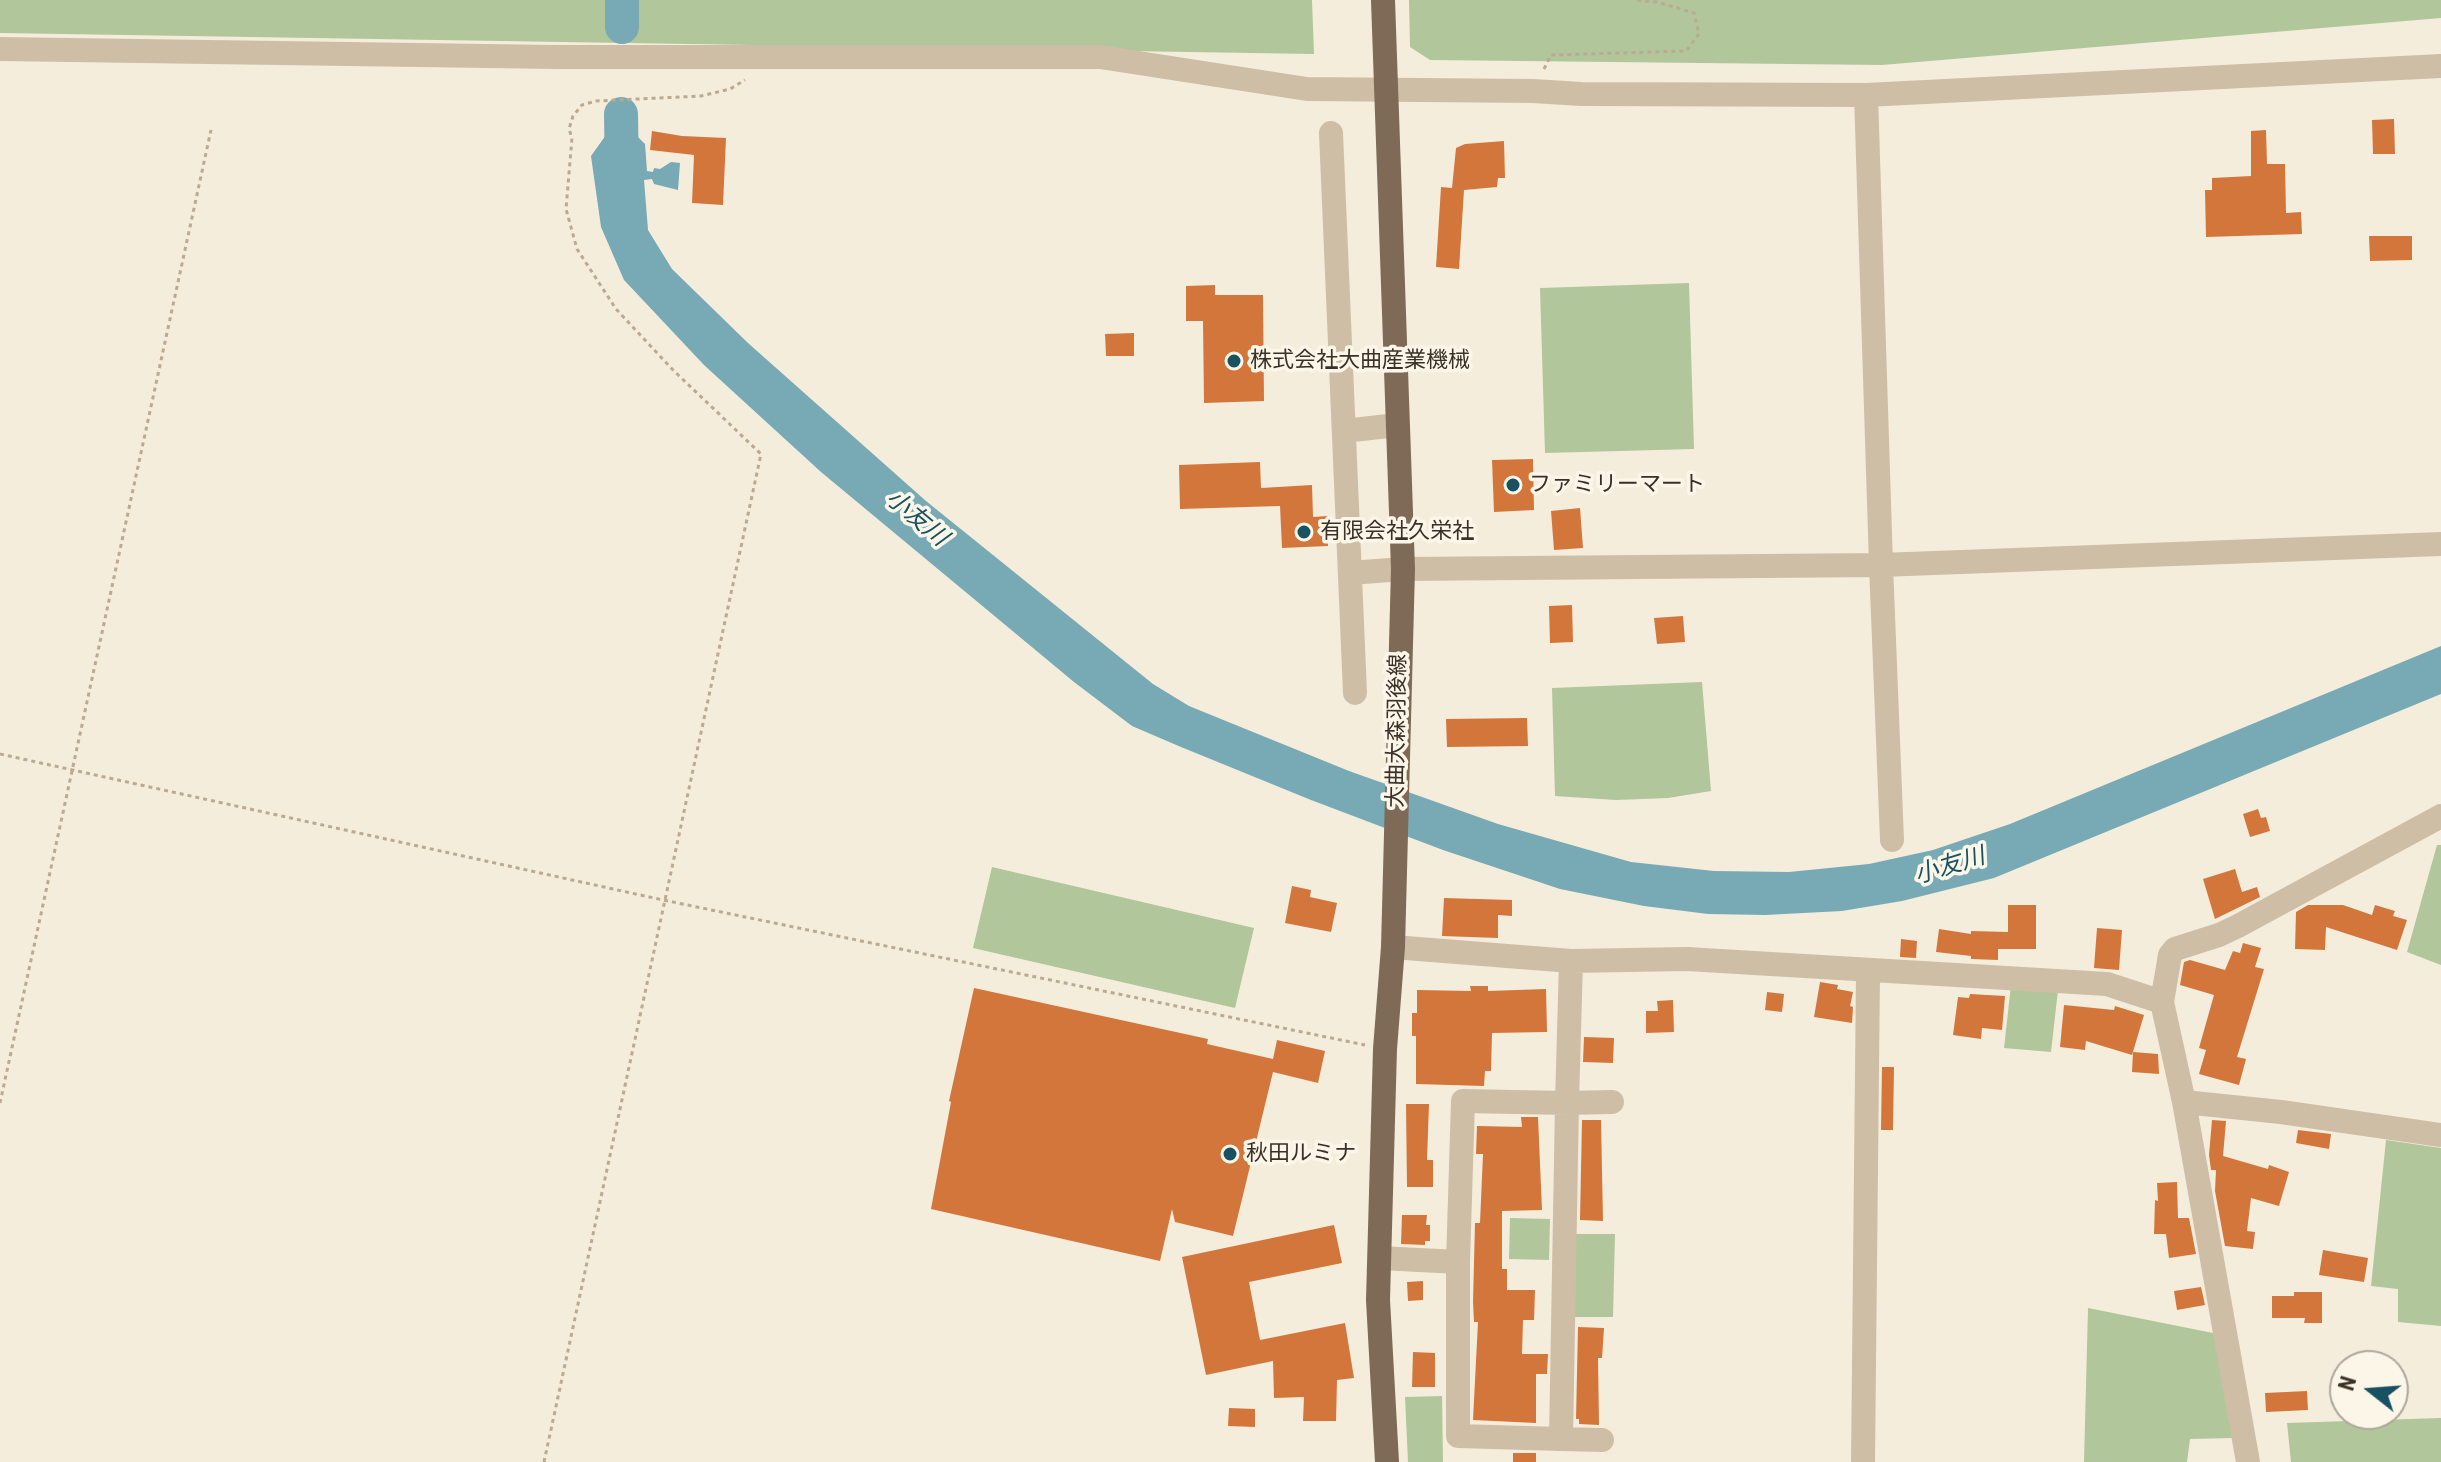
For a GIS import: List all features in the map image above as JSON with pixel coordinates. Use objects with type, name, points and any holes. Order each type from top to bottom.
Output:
[{"type":"main road","name":"大曲大森羽後線","points":[[1383,0],[1403,569],[1393,947],[1385,1049],[1378,1300],[1387,1462]]},
{"type":"street","points":[[0,49],[556,57],[1100,57],[1307,89],[1581,94],[1866,95],[2441,66]]},
{"type":"street","points":[[1866,95],[1892,840]]},
{"type":"street","points":[[1331,133],[1355,693]]},
{"type":"street","points":[[1344,431],[1397,425]]},
{"type":"street","points":[[1350,573],[1403,569],[1881,565],[2441,544]]},
{"type":"street","points":[[2248,1462],[2184,1102],[2162,1002],[2170,955],[2175,949],[2229,930],[2441,816]]},
{"type":"street","points":[[1393,947],[1571,961],[1687,959],[2107,984],[2162,1002]]},
{"type":"street","points":[[1561,1439],[1571,961]]},
{"type":"street","points":[[1863,1462],[1868,972]]},
{"type":"street","points":[[1602,1440],[1458,1436],[1458,1262],[1463,1101],[1612,1102]]},
{"type":"street","points":[[2184,1102],[2281,1112],[2441,1135]]},
{"type":"street","points":[[1380,1258],[1458,1262]]},
{"type":"path","points":[[1533,91],[1551,55],[1686,51],[1699,34],[1694,13],[1657,2],[1636,0]]},
{"type":"path","points":[[544,1462],[761,454],[673,370],[616,309],[577,249],[566,209],[572,138],[569,129],[573,116],[582,105],[596,101],[701,96],[730,89],[752,76]]},
{"type":"path","points":[[0,1103],[211,130]]},
{"type":"path","points":[[0,754],[663,900],[1385,1049]]},
{"type":"green space","points":[[0,0],[1312,0],[1314,54],[0,33]]},
{"type":"green space","points":[[1409,0],[2441,0],[2441,18],[1882,65],[1430,60],[1410,47]]},
{"type":"green space","points":[[1689,283],[1694,449],[1545,453],[1540,288]]},
{"type":"green space","points":[[1702,682],[1711,791],[1668,798],[1616,800],[1555,796],[1552,688]]},
{"type":"green space","points":[[2437,845],[2441,845],[2441,965],[2407,952]]},
{"type":"green space","points":[[992,867],[1254,928],[1235,1008],[973,948]]},
{"type":"green space","points":[[2011,985],[2058,990],[2051,1052],[2004,1048]]},
{"type":"green space","points":[[2386,1140],[2441,1148],[2441,1326],[2398,1322],[2398,1289],[2371,1286]]},
{"type":"green space","points":[[1510,1218],[1550,1219],[1549,1260],[1509,1259]]},
{"type":"green space","points":[[1575,1234],[1615,1234],[1613,1317],[1573,1317]]},
{"type":"green space","points":[[2088,1308],[2218,1334],[2235,1438],[2190,1439],[2187,1462],[2084,1462]]},
{"type":"green space","points":[[1442,1396],[1443,1462],[1408,1462],[1405,1397]]},
{"type":"green space","points":[[2441,1418],[2441,1462],[2291,1462],[2287,1423],[2329,1422],[2329,1430],[2409,1430],[2409,1419]]},
{"type":"water","points":[[611,128],[630,129],[645,144],[647,171],[653,172],[654,168],[660,169],[671,162],[680,163],[678,190],[654,184],[652,179],[644,180],[648,230],[672,269],[748,343],[926,501],[1153,684],[1189,706],[1349,771],[1498,824],[1631,862],[1714,871],[1789,872],[1869,864],[1933,850],[2010,824],[2441,646],[2441,694],[1994,878],[1902,901],[1842,911],[1708,914],[1644,906],[1560,889],[1443,850],[1181,747],[1132,726],[1074,682],[821,472],[704,365],[624,280],[601,227],[591,156]]},
{"type":"building","points":[[2394,119],[2395,154],[2373,154],[2372,120]]},
{"type":"building","points":[[2266,130],[2267,164],[2285,164],[2286,213],[2301,212],[2302,234],[2206,237],[2205,190],[2212,190],[2212,178],[2251,176],[2251,131]]},
{"type":"building","points":[[652,131],[726,138],[723,205],[692,203],[694,155],[650,150]]},
{"type":"building","points":[[1504,141],[1505,178],[1498,178],[1497,187],[1464,190],[1459,269],[1436,267],[1441,187],[1452,188],[1456,148],[1465,144]]},
{"type":"building","points":[[2369,236],[2412,236],[2412,260],[2370,261]]},
{"type":"building","name":"株式会社大曲産業機械","points":[[1215,285],[1215,295],[1263,295],[1264,401],[1204,403],[1203,321],[1186,321],[1186,286]]},
{"type":"building","points":[[1134,333],[1134,356],[1106,356],[1105,334]]},
{"type":"building","name":"ファミリーマート","points":[[1533,459],[1534,510],[1494,512],[1492,460]]},
{"type":"building","points":[[1260,462],[1261,488],[1312,485],[1313,517],[1327,516],[1328,546],[1282,548],[1280,506],[1180,509],[1179,465]]},
{"type":"building","points":[[1580,508],[1583,548],[1554,550],[1551,511]]},
{"type":"building","points":[[1572,605],[1573,642],[1550,643],[1549,606]]},
{"type":"building","points":[[1683,616],[1685,642],[1657,644],[1654,618]]},
{"type":"building","points":[[1527,718],[1528,746],[1447,747],[1446,719]]},
{"type":"building","points":[[2258,809],[2261,818],[2266,817],[2270,831],[2250,837],[2243,814]]},
{"type":"building","points":[[2235,869],[2242,892],[2257,887],[2260,897],[2215,919],[2203,879]]},
{"type":"building","points":[[1292,886],[1311,890],[1310,897],[1337,903],[1331,932],[1285,923]]},
{"type":"building","points":[[1444,898],[1512,900],[1512,916],[1498,915],[1498,938],[1442,936]]},
{"type":"building","points":[[2008,905],[2036,905],[2036,949],[1998,949],[1998,960],[1971,959],[1971,956],[1936,952],[1939,929],[1971,934],[1971,931],[2008,932]]},
{"type":"building","points":[[2308,905],[2343,905],[2372,915],[2375,905],[2395,911],[2393,916],[2407,920],[2397,950],[2326,927],[2325,950],[2295,949],[2296,912]]},
{"type":"building","points":[[2097,928],[2122,930],[2119,970],[2094,968]]},
{"type":"building","points":[[1901,939],[1917,941],[1916,958],[1900,957]]},
{"type":"building","points":[[2243,943],[2261,948],[2255,967],[2264,969],[2237,1057],[2246,1059],[2239,1085],[2199,1074],[2206,1050],[2199,1048],[2214,995],[2180,985],[2184,962],[2190,960],[2225,970],[2233,951],[2240,953]]},
{"type":"building","points":[[1820,982],[1853,992],[1850,1006],[1853,1007],[1852,1023],[1814,1017]]},
{"type":"building","points":[[1470,986],[1488,986],[1488,991],[1546,989],[1547,1032],[1492,1033],[1491,1071],[1485,1071],[1484,1086],[1416,1084],[1416,1036],[1412,1036],[1412,1013],[1417,1013],[1417,990],[1471,991]]},
{"type":"building","points":[[974,988],[1208,1039],[1207,1044],[1273,1059],[1277,1040],[1325,1051],[1318,1083],[1273,1072],[1233,1236],[1175,1222],[1172,1209],[1160,1261],[931,1209],[949,1101]]},
{"type":"building","points":[[1767,992],[1784,994],[1782,1012],[1765,1010]]},
{"type":"building","points":[[1970,994],[2005,996],[2002,1030],[1982,1028],[1981,1039],[1953,1035],[1958,997],[1969,998]]},
{"type":"building","points":[[1673,1000],[1674,1032],[1646,1033],[1646,1011],[1658,1011],[1657,1001]]},
{"type":"building","points":[[2064,1005],[2114,1010],[2115,1006],[2144,1015],[2132,1055],[2086,1041],[2085,1050],[2060,1047]]},
{"type":"building","points":[[1584,1037],[1614,1038],[1613,1063],[1583,1062]]},
{"type":"building","points":[[2133,1052],[2158,1054],[2159,1074],[2132,1072]]},
{"type":"building","points":[[1882,1067],[1894,1067],[1893,1130],[1881,1130]]},
{"type":"building","points":[[1406,1104],[1429,1104],[1427,1160],[1433,1160],[1433,1187],[1407,1187]]},
{"type":"building","points":[[1521,1117],[1538,1117],[1542,1210],[1502,1211],[1502,1269],[1507,1269],[1507,1290],[1535,1290],[1534,1320],[1523,1320],[1522,1354],[1548,1354],[1547,1374],[1536,1374],[1536,1423],[1473,1420],[1478,1322],[1474,1322],[1473,1302],[1475,1223],[1480,1223],[1483,1154],[1476,1154],[1477,1126],[1522,1127]]},
{"type":"building","points":[[1582,1120],[1601,1120],[1603,1221],[1580,1220]]},
{"type":"building","points":[[2212,1120],[2226,1121],[2223,1156],[2289,1172],[2279,1206],[2251,1198],[2247,1231],[2255,1232],[2253,1249],[2225,1246],[2215,1191],[2216,1170],[2211,1170],[2209,1155]]},
{"type":"building","points":[[2298,1130],[2331,1134],[2329,1149],[2296,1143]]},
{"type":"building","points":[[2177,1182],[2178,1218],[2189,1218],[2196,1254],[2169,1258],[2166,1234],[2154,1234],[2155,1200],[2158,1201],[2157,1183]]},
{"type":"building","points":[[1402,1215],[1427,1215],[1430,1241],[1425,1241],[1425,1245],[1401,1244]]},
{"type":"building","points":[[1334,1225],[1342,1263],[1249,1282],[1260,1340],[1345,1323],[1354,1378],[1337,1380],[1336,1421],[1303,1421],[1304,1397],[1274,1398],[1273,1361],[1206,1375],[1182,1257]]},
{"type":"building","points":[[2323,1250],[2368,1258],[2364,1282],[2319,1275]]},
{"type":"building","points":[[1423,1281],[1423,1300],[1408,1301],[1407,1282]]},
{"type":"building","points":[[2201,1287],[2205,1305],[2177,1310],[2174,1291]]},
{"type":"building","points":[[2294,1292],[2322,1292],[2322,1323],[2304,1323],[2305,1318],[2272,1318],[2272,1296],[2294,1296]]},
{"type":"building","points":[[1578,1327],[1604,1328],[1602,1358],[1598,1358],[1599,1425],[1579,1424],[1579,1419],[1576,1419]]},
{"type":"building","points":[[1413,1352],[1435,1353],[1435,1387],[1412,1387]]},
{"type":"building","points":[[2307,1391],[2308,1410],[2266,1412],[2265,1393]]},
{"type":"building","points":[[1229,1408],[1255,1409],[1255,1427],[1228,1426]]},
{"type":"building","points":[[1513,1453],[1536,1453],[1536,1462],[1513,1462]]},
{"type":"waterway","name":"小友川","points":[[622,0],[622,27]]},
{"type":"waterway","name":"小友川","points":[[621,114],[622,176]]},
{"type":"place","name":"株式会社大曲産業機械","points":[[1234,361]]},
{"type":"place","name":"ファミリーマート","points":[[1513,485]]},
{"type":"place","name":"有限会社久栄社","points":[[1304,532]]},
{"type":"place","name":"秋田ルミナ","points":[[1230,1154]]}]
